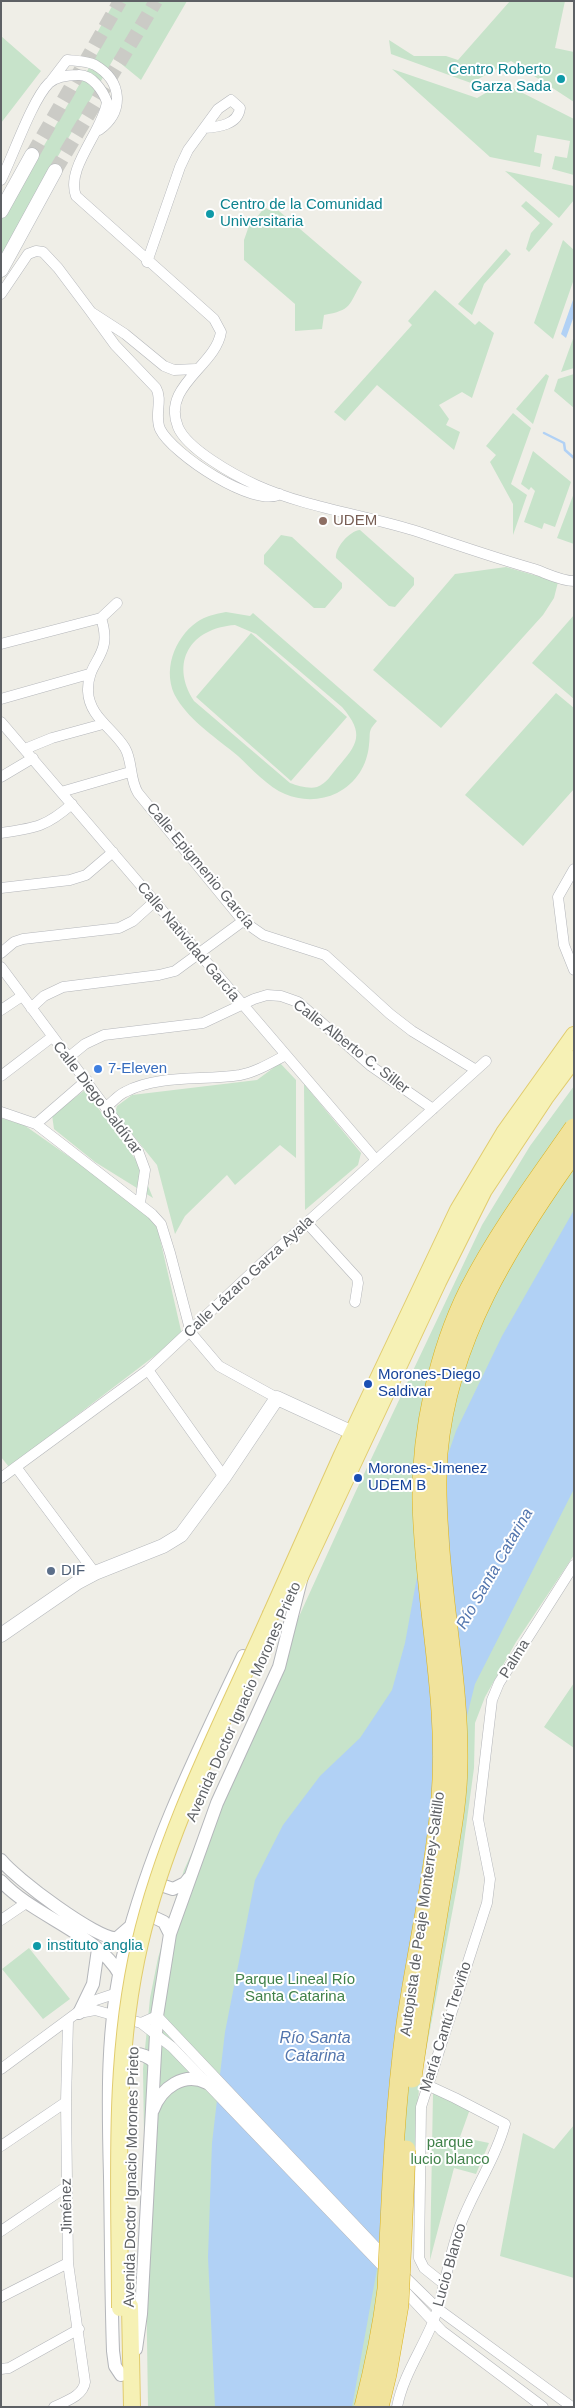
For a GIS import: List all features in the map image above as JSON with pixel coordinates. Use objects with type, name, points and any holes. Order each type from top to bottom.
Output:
[{"type":"highway","name":"Autopista de Peaje Monterrey-Saltillo","points":[[364,2407],[374,2369],[384,2308],[396,2105],[441,1798],[443,1727],[422,1502],[427,1429],[437,1378],[467,1294],[495,1243],[574,1128]]},
{"type":"highway","name":"Autopista de Peaje Monterrey-Saltillo","points":[[379,2407],[400,2305],[408,2118],[412,2075],[457,1793],[458,1723],[438,1536],[438,1454],[441,1430],[457,1366],[478,1307],[504,1256],[529,1215],[574,1152]]},
{"type":"main road","points":[[1,211],[32,155]]},
{"type":"main road","points":[[1,270],[56,171]]},
{"type":"main road","name":"Avenida Doctor Ignacio Morones Prieto","points":[[132,2407],[126,2373],[125,2307],[131,2081],[137,2016],[145,1969],[160,1906],[187,1828],[353,1433],[458,1210],[504,1133],[574,1035]]},
{"type":"main road","name":"Avenida Doctor Ignacio Morones Prieto","points":[[300,1562],[484,1190],[545,1098],[574,1059]]},
{"type":"main road","points":[[1,1635],[95,1573],[174,1541],[187,1529],[276,1398],[353,1433]]},
{"type":"main road","name":"Avenida Doctor Ignacio Morones Prieto","points":[[121,2407],[126,2373]]},
{"type":"street","points":[[1,180],[32,110],[67,60],[94,64],[109,78],[118,91],[118,98],[109,119],[94,134]]},
{"type":"street","points":[[50,82],[63,76],[82,75],[104,92],[107,106],[77,170],[73,189],[76,196],[219,325],[221,332],[216,346],[196,369],[182,390],[176,404],[175,413],[183,436],[219,465],[247,480],[280,494],[419,532],[465,549],[574,580]]},
{"type":"street","points":[[147,262],[180,167],[192,142],[204,128]]},
{"type":"street","points":[[1,294],[31,252],[39,251],[46,254],[115,345],[156,388],[159,393],[157,414],[160,428],[175,448],[204,470],[255,495],[273,498],[280,494]]},
{"type":"street","points":[[91,312],[125,334],[164,366],[174,370],[196,369]]},
{"type":"street","points":[[1,644],[101,618],[117,603]]},
{"type":"street","name":"Calle Epigmenio García","points":[[101,618],[107,634],[104,647],[90,674],[89,698],[94,711],[125,748],[129,757],[130,772],[138,793],[242,921],[263,935],[326,955],[397,1020],[476,1070]]},
{"type":"street","points":[[1,699],[70,678],[90,674]]},
{"type":"street","name":"Calle Natividad García","points":[[1,722],[376,1160]]},
{"type":"street","points":[[25,749],[103,724]]},
{"type":"street","points":[[1,776],[33,758]]},
{"type":"street","points":[[62,792],[130,772]]},
{"type":"street","points":[[1,833],[29,829],[50,823],[72,804]]},
{"type":"street","points":[[1,888],[70,880],[86,875],[113,852]]},
{"type":"street","points":[[574,869],[558,897],[564,945],[574,970]]},
{"type":"street","points":[[1,953],[14,942],[23,939],[120,928],[133,921],[154,902]]},
{"type":"street","points":[[31,1008],[52,990],[63,986],[167,974],[199,954],[242,921]]},
{"type":"street","name":"Calle Diego Saldívar","points":[[1,967],[52,1037],[107,1106],[143,1161],[145,1170],[140,1203]]},
{"type":"street","name":"Calle Alberto C. Siller","points":[[69,1057],[85,1044],[104,1036],[203,1023],[222,1016],[241,1004],[267,995],[280,996],[298,1002],[371,1066],[434,1108]]},
{"type":"street","points":[[1,1010],[22,996]]},
{"type":"street","points":[[1,1076],[52,1037]]},
{"type":"street","points":[[107,1106],[123,1093],[134,1088],[166,1082],[240,1075],[265,1066],[286,1055]]},
{"type":"street","name":"Calle Lázaro Garza Ayala","points":[[3,1474],[16,1468],[148,1370],[376,1160],[486,1062]]},
{"type":"street","points":[[36,1124],[87,1080]]},
{"type":"street","points":[[1,1112],[36,1124],[140,1203],[160,1224],[190,1333],[219,1366],[276,1398]]},
{"type":"street","points":[[307,1223],[357,1278],[355,1302]]},
{"type":"street","points":[[148,1370],[224,1477]]},
{"type":"street","points":[[16,1468],[95,1573]]},
{"type":"street","points":[[126,2373],[136,2353],[141,2314],[157,2016],[170,1934],[217,1803],[279,1667],[300,1562]]},
{"type":"street","name":"Avenida Doctor Ignacio Morones Prieto","points":[[126,2373],[115,2366],[113,2351],[109,2068],[113,2017],[120,1975],[132,1924],[152,1858],[182,1785],[276,1586],[300,1562]]},
{"type":"street","name":"Palma","points":[[484,1763],[490,1711],[495,1692],[574,1565]]},
{"type":"street","name":"María Cantú Treviño","points":[[444,2284],[424,2261],[420,2234],[419,2124],[427,2085],[487,1903],[490,1879],[478,1819],[484,1763]]},
{"type":"street","points":[[152,1858],[156,1880],[167,1888],[180,1887],[189,1877]]},
{"type":"street","points":[[1,1860],[20,1879],[69,1915],[107,1938],[117,1938],[142,1917],[153,1915],[164,1922],[170,1934]]},
{"type":"street","points":[[1,1881],[26,1903],[98,1949],[111,1960],[120,1975]]},
{"type":"street","points":[[1,1920],[26,1903]]},
{"type":"street","points":[[79,2013],[93,1984],[98,1949]]},
{"type":"street","points":[[1,2069],[93,2001],[117,1993]]},
{"type":"street","points":[[79,2013],[95,2010],[113,2017],[141,2023],[156,2034],[210,2081],[416,2294],[442,2331],[470,2354],[543,2407]]},
{"type":"street","points":[[141,2023],[157,2016]]},
{"type":"street","points":[[157,2016],[210,2081],[416,2294],[572,2407]]},
{"type":"street","name":"Jiménez","points":[[54,2407],[77,2395],[83,2389],[86,2378],[68,2263],[66,2102],[68,2021]]},
{"type":"street","points":[[109,2068],[124,2056],[132,2053],[148,2056],[154,2062]]},
{"type":"street","points":[[151,2117],[160,2097],[169,2087],[188,2080],[210,2081]]},
{"type":"street","name":"Lucio Blanco","points":[[397,2407],[402,2387],[434,2321],[467,2208],[497,2148],[505,2124],[427,2085]]},
{"type":"street","points":[[1,2146],[66,2102]]},
{"type":"street","points":[[1,2231],[66,2187]]},
{"type":"street","points":[[1,2298],[68,2263]]},
{"type":"street","points":[[416,2294],[444,2284]]},
{"type":"street","points":[[1,2369],[9,2368],[79,2329]]},
{"type":"green space","points":[[115,1],[187,1],[141,80],[114,58],[1,256],[1,220],[101,47],[93,40]]},
{"type":"green space","points":[[510,1],[565,1],[555,48],[574,52],[574,102],[511,61],[471,83],[391,54],[389,40],[414,56],[446,56],[458,60]]},
{"type":"green space","points":[[1,36],[41,71],[1,123]]},
{"type":"green space","points":[[392,69],[477,98],[503,83],[574,119],[574,175],[552,169],[555,156],[567,158],[570,141],[537,135],[534,152],[542,154],[540,167],[490,157]]},
{"type":"green space","points":[[505,171],[574,186],[574,200],[559,218]]},
{"type":"green space","points":[[526,201],[553,224],[529,252],[526,249],[531,233],[540,223],[521,206]]},
{"type":"green space","points":[[272,205],[362,282],[345,309],[324,315],[322,329],[295,331],[295,304],[244,260],[244,240],[251,220],[257,217],[265,207],[269,210]]},
{"type":"green space","points":[[563,240],[574,250],[574,279],[553,339],[534,323]]},
{"type":"green space","points":[[506,249],[511,254],[484,284],[472,315],[458,304]]},
{"type":"green space","points":[[435,290],[475,325],[479,321],[494,333],[472,398],[462,392],[439,405],[449,419],[446,425],[460,432],[454,450],[377,385],[345,421],[334,412],[412,325],[408,321]]},
{"type":"green space","points":[[574,336],[574,368],[561,372]]},
{"type":"green space","points":[[546,374],[549,376],[533,424],[516,409]]},
{"type":"green space","points":[[574,374],[574,408],[554,391],[558,379]]},
{"type":"green space","points":[[513,413],[531,428],[511,484],[527,495],[513,535],[513,504],[490,462],[496,455],[486,446]]},
{"type":"green space","points":[[533,451],[571,482],[555,527],[544,523],[542,529],[524,522],[535,491],[531,487],[529,490],[521,484]]},
{"type":"green space","points":[[574,493],[574,544],[557,538]]},
{"type":"green space","points":[[360,530],[414,578],[414,585],[395,607],[389,606],[336,558],[336,554],[343,541],[351,533]]},
{"type":"green space","points":[[281,535],[292,537],[342,583],[342,588],[325,608],[314,608],[264,564],[264,555]]},
{"type":"green space","points":[[506,567],[558,582],[554,598],[543,615],[441,728],[373,670],[455,574]]},
{"type":"green space","points":[[226,612],[250,616],[253,613],[377,721],[371,730],[368,753],[363,767],[355,779],[344,789],[331,796],[311,799],[298,798],[279,791],[197,723],[177,699],[172,689],[170,678],[170,667],[176,647],[182,637],[197,622]],"holes":[[[235,625],[256,634],[342,707],[354,725],[356,739],[350,752],[328,779],[317,787],[300,786],[290,783],[194,701],[187,687],[184,661],[196,640],[207,633]]]},
{"type":"green space","points":[[574,615],[574,699],[532,663]]},
{"type":"green space","points":[[251,633],[347,717],[291,781],[196,697]]},
{"type":"green space","points":[[556,693],[574,708],[574,789],[523,846],[465,795]]},
{"type":"green space","points":[[280,1063],[296,1080],[296,1158],[280,1145],[235,1185],[227,1175],[185,1216],[175,1234],[157,1165],[115,1113],[117,1106],[132,1095],[257,1080]]},
{"type":"green space","points":[[304,1084],[361,1153],[358,1165],[305,1210]]},
{"type":"green space","name":"Parque Lineal Río Santa Catarina","points":[[574,1086],[574,1555],[516,1642],[485,1697],[475,1723],[474,1768],[460,1871],[419,2088],[404,2328],[385,2407],[148,2407],[143,2069],[150,1998],[158,1958],[184,1870],[355,1493],[482,1225],[530,1146]]},
{"type":"green space","points":[[85,1090],[139,1164],[153,1198],[95,1162],[54,1129],[52,1115]]},
{"type":"green space","points":[[1,1118],[24,1125],[155,1217],[182,1335],[9,1467],[1,1457]]},
{"type":"green space","points":[[574,1683],[574,1748],[544,1727]]},
{"type":"green space","points":[[29,1948],[70,1999],[43,2019],[2,1969]]},
{"type":"green space","name":"parque lucio blanco","points":[[433,2093],[470,2109],[460,2137],[489,2143],[476,2174],[454,2168],[430,2260]]},
{"type":"green space","points":[[574,2125],[574,2278],[500,2256],[523,2133],[554,2149]]},
{"type":"water","points":[[574,297],[574,316],[566,338],[561,334]]},
{"type":"water","name":"Río Santa Catarina","points":[[574,1210],[574,1489],[475,1684],[431,1860],[379,2258],[352,2407],[215,2407],[208,2257],[212,2143],[225,2032],[255,1880],[283,1825],[320,1776],[360,1738],[392,1690],[405,1643],[429,1511],[456,1431],[502,1336]]},
{"type":"waterway","points":[[544,433],[564,443],[565,450],[574,458]]},
{"type":"tunnel","points":[[32,155],[120,1]]},
{"type":"tunnel","points":[[55,171],[156,1]]},
{"type":"place","name":"Centro Roberto Garza Sada","points":[[561,79]]},
{"type":"place","name":"Centro de la Comunidad Universitaria","points":[[210,214]]},
{"type":"place","name":"UDEM","points":[[323,521]]},
{"type":"place","name":"7-Eleven","points":[[98,1069]]},
{"type":"place","name":"Morones-Diego Saldivar","points":[[368,1384]]},
{"type":"place","name":"Morones-Jimenez UDEM B","points":[[358,1478]]},
{"type":"place","name":"DIF","points":[[51,1571]]},
{"type":"place","name":"instituto anglia","points":[[37,1946]]}]
